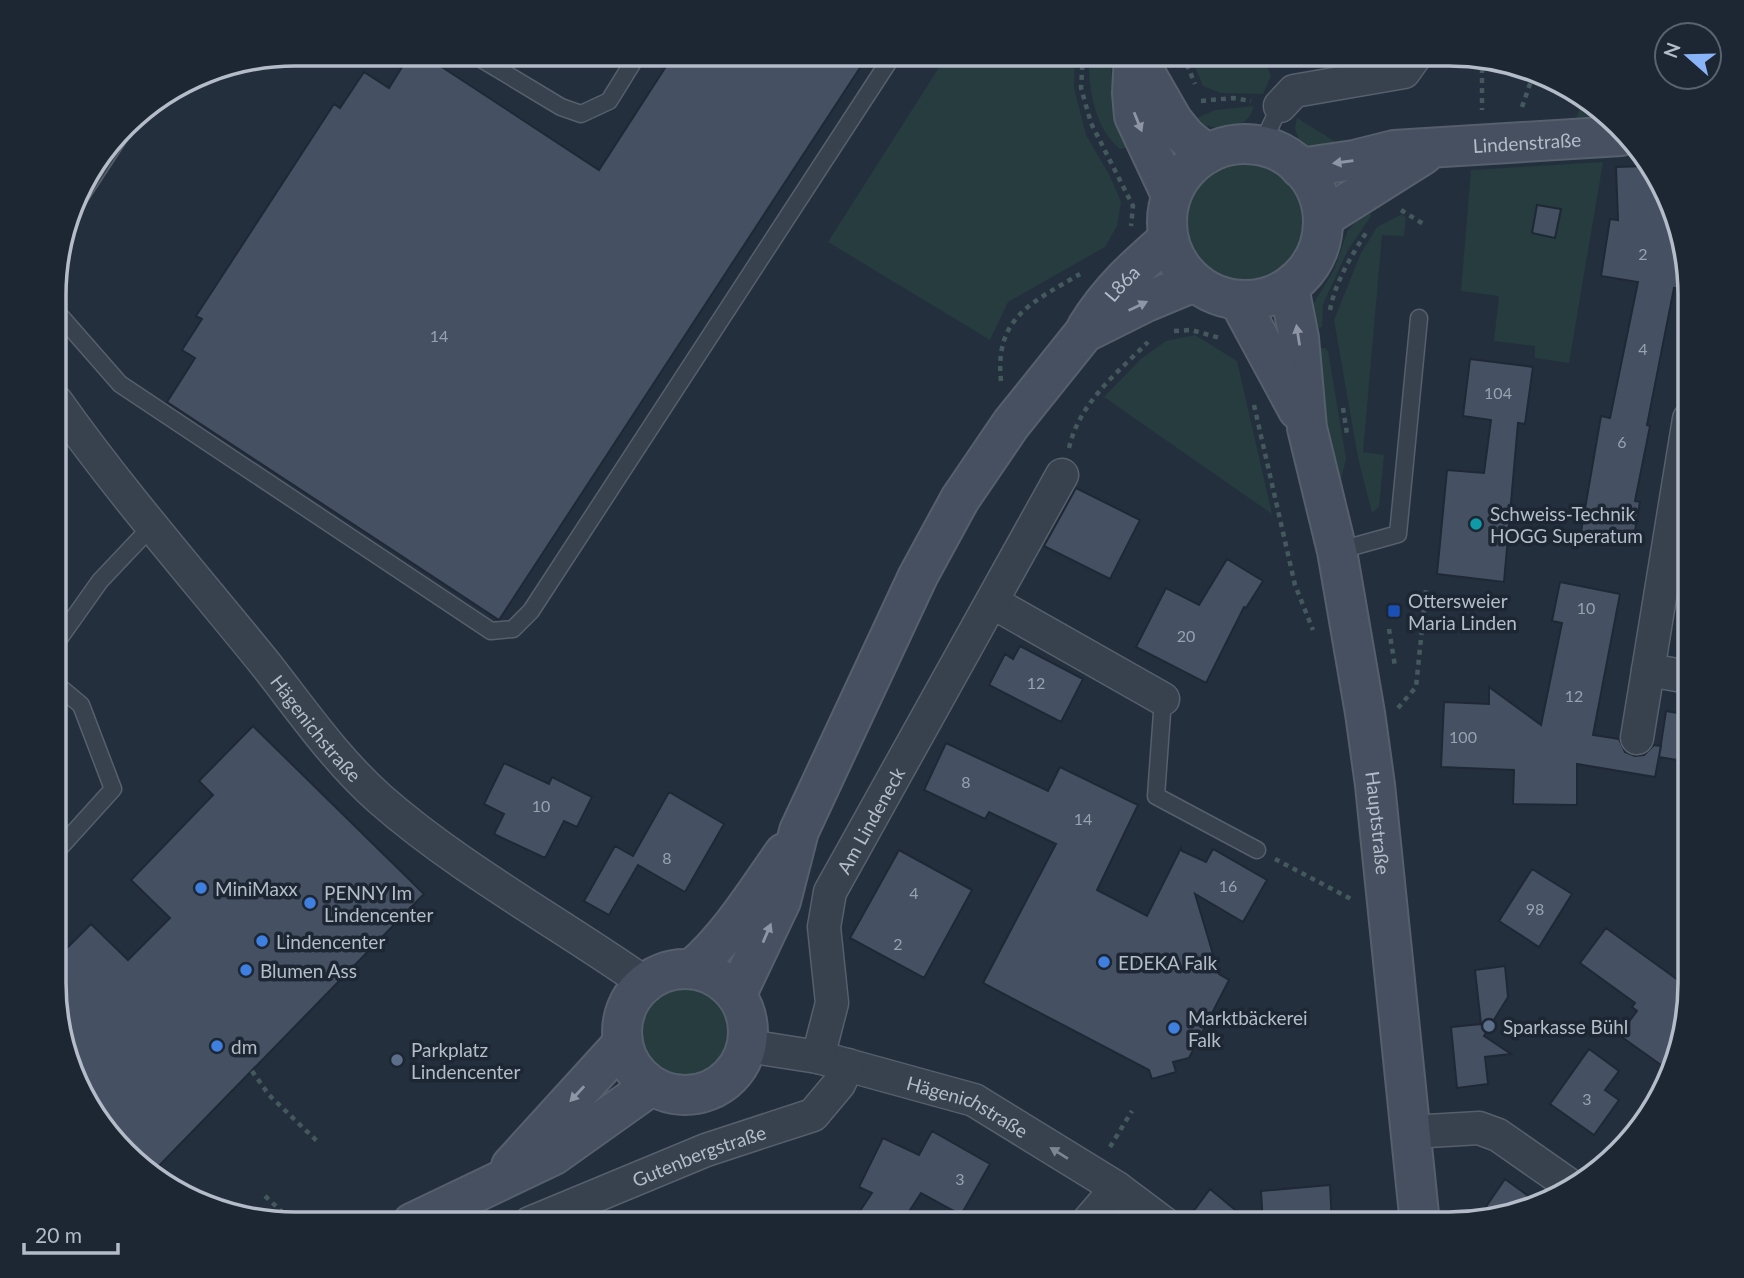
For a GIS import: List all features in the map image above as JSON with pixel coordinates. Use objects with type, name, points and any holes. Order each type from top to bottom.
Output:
[{"type":"main road","points":[[1134,67],[1134,116],[1171,195]]},
{"type":"main road","points":[[1142,67],[1173,121],[1186,138],[1207,154]]},
{"type":"main road","name":"Lindenstraße","points":[[1300,168],[1354,160],[1394,150],[1613,137]]},
{"type":"main road","points":[[1243,144],[1261,146],[1281,153],[1310,180],[1319,198],[1323,218],[1320,244],[1308,268],[1289,287],[1265,298],[1239,301],[1215,295],[1194,282],[1178,263],[1168,239],[1167,218],[1171,195],[1192,164],[1224,147],[1243,144]]},
{"type":"main road","name":"Lindenstraße","points":[[1323,218],[1433,149]]},
{"type":"main road","name":"L86a","points":[[799,831],[918,576],[960,499],[1011,424],[1084,333],[1103,301],[1128,274],[1168,239]]},
{"type":"main road","points":[[1084,333],[1194,282]]},
{"type":"main road","name":"Hauptstraße","points":[[1289,287],[1299,338],[1307,428],[1337,551],[1367,725],[1419,1212]]},
{"type":"main road","name":"Hauptstraße","points":[[1239,301],[1307,428]]},
{"type":"main road","points":[[692,969],[707,956],[731,927],[799,831]]},
{"type":"main road","points":[[737,995],[781,901],[799,831]]},
{"type":"main road","points":[[675,969],[692,969],[709,973],[724,982],[737,995],[748,1019],[748,1046],[738,1069],[721,1086],[698,1095],[673,1096],[650,1086],[632,1068],[622,1044],[622,1027],[633,995],[645,983],[659,974],[675,969]]},
{"type":"main road","points":[[497,1181],[622,1044]]},
{"type":"main road","points":[[436,1211],[554,1155],[650,1086]]},
{"type":"street","points":[[1280,106],[1294,91],[1404,72],[1408,67]]},
{"type":"street","name":"Hägenichstraße","points":[[66,414],[321,737],[378,797],[419,832],[645,983]]},
{"type":"street","name":"Am Lindeneck","points":[[818,1057],[832,1003],[824,927],[830,892],[1062,475]]},
{"type":"street","points":[[1637,738],[1677,492]]},
{"type":"street","points":[[992,602],[1163,699]]},
{"type":"street","points":[[1648,670],[1677,675]]},
{"type":"street","name":"Hägenichstraße","points":[[748,1046],[818,1057],[974,1100],[1117,1188],[1149,1212]]},
{"type":"street","name":"Gutenbergstraße","points":[[558,1211],[706,1150],[813,1115],[839,1084],[848,1065]]},
{"type":"street","points":[[1411,1132],[1479,1128],[1498,1135],[1563,1181]]},
{"type":"street","points":[[1097,1212],[1117,1188]]},
{"type":"lane","points":[[495,67],[561,107],[581,114],[609,101],[630,67]]},
{"type":"lane","points":[[66,322],[120,384],[491,631],[513,628],[531,611],[885,67]]},
{"type":"lane","points":[[1261,146],[1280,106]]},
{"type":"lane","points":[[1337,551],[1398,534],[1419,318]]},
{"type":"lane","points":[[66,628],[100,581],[152,526]]},
{"type":"lane","points":[[67,693],[81,705],[113,789],[67,840]]},
{"type":"lane","points":[[1163,699],[1156,796],[1258,850]]},
{"type":"path","points":[[1082,67],[1081,88],[1091,123],[1133,206],[1130,229]]},
{"type":"path","points":[[1187,67],[1202,100],[1233,98],[1280,106]]},
{"type":"path","points":[[1482,70],[1482,122]]},
{"type":"path","points":[[1521,111],[1531,82]]},
{"type":"path","points":[[1391,211],[1403,210],[1425,225]]},
{"type":"path","points":[[1011,424],[999,360],[1011,325],[1026,306],[1081,273]]},
{"type":"path","points":[[1170,331],[1191,330],[1221,339],[1229,346]]},
{"type":"path","points":[[1062,475],[1072,434],[1096,393],[1150,340]]},
{"type":"path","points":[[1253,403],[1296,585],[1315,635]]},
{"type":"path","points":[[1395,712],[1416,687],[1426,590]]},
{"type":"path","points":[[1258,850],[1389,919]]},
{"type":"path","points":[[252,1070],[269,1095],[318,1142]]},
{"type":"path","points":[[265,1196],[281,1211]]},
{"type":"green space","points":[[939,67],[1075,67],[1074,88],[1086,135],[1110,176],[1121,202],[1117,226],[1105,247],[1008,302],[990,340],[828,242]]},
{"type":"green space","points":[[1089,67],[1111,67],[1112,84],[1130,147],[1120,149],[1104,130],[1094,106]]},
{"type":"green space","points":[[1195,67],[1268,67],[1271,76],[1263,94],[1220,93],[1203,86]]},
{"type":"green space","points":[[1254,106],[1250,115],[1237,126],[1211,127],[1193,120],[1215,110]]},
{"type":"green space","points":[[1580,108],[1594,120],[1575,121]]},
{"type":"green space","points":[[1297,118],[1336,142],[1341,149],[1316,153],[1300,144],[1295,128]]},
{"type":"green space","points":[[1247,161],[1270,165],[1290,179],[1304,199],[1308,222],[1304,245],[1290,265],[1270,279],[1247,283],[1224,279],[1204,265],[1190,245],[1186,222],[1190,199],[1204,179],[1224,165]]},
{"type":"green space","points":[[1603,162],[1569,363],[1535,358],[1535,346],[1494,341],[1499,296],[1461,291],[1471,170]]},
{"type":"green space","points":[[1368,207],[1371,216],[1348,250],[1323,304],[1322,327],[1310,330],[1310,314],[1334,270],[1347,232]]},
{"type":"green space","points":[[1402,214],[1406,218],[1404,236],[1382,235],[1363,452],[1384,455],[1379,507],[1372,513],[1358,458],[1334,320],[1361,253],[1377,227]]},
{"type":"green space","points":[[1195,335],[1237,361],[1272,514],[1104,397],[1142,358],[1166,341]]},
{"type":"green space","points":[[1312,348],[1325,348],[1328,351],[1346,459],[1339,487]]},
{"type":"green space","points":[[685,986],[703,990],[718,1000],[728,1015],[732,1033],[728,1051],[718,1066],[703,1076],[685,1080],[667,1076],[652,1066],[642,1051],[638,1033],[642,1015],[652,1000],[667,990]]},
{"type":"building","points":[[402,67],[442,67],[599,170],[666,67],[861,67],[499,620],[167,402],[195,358],[182,350],[202,319],[196,316],[334,104],[340,108],[364,72],[389,88]]},
{"type":"building","points":[[1638,166],[1654,194],[1670,236],[1677,281],[1647,425],[1650,426],[1635,501],[1640,502],[1633,542],[1581,532],[1601,416],[1610,418],[1638,282],[1601,276],[1610,219],[1618,220],[1616,167]]},
{"type":"building","points":[[1537,205],[1561,209],[1555,238],[1532,233]]},
{"type":"building","name":"Schweiss-Technik HOGG Superatum","points":[[1470,359],[1533,367],[1525,424],[1518,423],[1504,582],[1437,574],[1447,470],[1484,473],[1491,420],[1463,416]]},
{"type":"building","points":[[1076,488],[1140,520],[1110,579],[1044,546]]},
{"type":"building","points":[[1227,559],[1263,581],[1246,608],[1244,607],[1206,683],[1136,647],[1166,588],[1199,605]]},
{"type":"building","points":[[1560,582],[1620,594],[1593,735],[1619,739],[1625,752],[1635,756],[1644,755],[1654,745],[1661,746],[1655,777],[1577,764],[1577,805],[1513,804],[1514,770],[1441,767],[1444,702],[1489,704],[1489,687],[1541,725],[1562,623],[1552,621]]},
{"type":"building","points":[[1020,646],[1083,679],[1061,722],[989,685],[1005,654],[1013,659]]},
{"type":"building","points":[[1666,711],[1677,713],[1677,760],[1659,757]]},
{"type":"building","name":"Lindencenter","points":[[253,726],[424,894],[159,1166],[114,1122],[90,1084],[74,1042],[68,1012],[67,948],[91,924],[128,960],[170,918],[131,880],[213,795],[199,781]]},
{"type":"building","points":[[946,743],[1048,791],[1060,767],[1138,805],[1097,890],[1147,916],[1181,848],[1182,851],[1206,862],[1213,849],[1267,880],[1243,922],[1195,894],[1219,974],[1229,980],[1189,1058],[1173,1062],[1176,1072],[1152,1079],[1149,1070],[983,983],[1056,844],[989,812],[985,819],[924,790]]},
{"type":"building","points":[[504,763],[549,784],[552,777],[592,797],[577,827],[564,821],[545,858],[494,834],[504,814],[484,804]]},
{"type":"building","points":[[669,792],[724,824],[685,892],[638,865],[609,915],[584,901],[615,846],[633,856]]},
{"type":"building","points":[[899,850],[972,890],[924,978],[850,938]]},
{"type":"building","points":[[1532,869],[1572,894],[1539,947],[1499,921]]},
{"type":"building","points":[[1606,928],[1677,979],[1673,1027],[1661,1065],[1619,1035],[1637,1011],[1632,1007],[1635,1003],[1580,963]]},
{"type":"building","name":"Sparkasse Bühl","points":[[1505,966],[1508,997],[1484,1036],[1511,1054],[1485,1057],[1488,1084],[1457,1088],[1451,1027],[1481,1024],[1475,970]]},
{"type":"building","points":[[1589,1049],[1619,1071],[1605,1090],[1619,1100],[1594,1135],[1550,1104]]},
{"type":"building","points":[[932,1131],[990,1164],[963,1212],[955,1212],[921,1193],[909,1212],[860,1211],[872,1193],[859,1187],[883,1138],[919,1155]]},
{"type":"building","points":[[1505,1179],[1529,1196],[1508,1204],[1485,1209]]},
{"type":"building","points":[[1330,1185],[1331,1212],[1262,1212],[1261,1191]]},
{"type":"building","points":[[1210,1189],[1237,1212],[1193,1212]]},
{"type":"place","name":"Schweiss-Technik HOGG Superatum","points":[[1476,524]]},
{"type":"place","name":"Ottersweier Maria Linden","points":[[1394,611]]},
{"type":"place","name":"MiniMaxx","points":[[201,888]]},
{"type":"place","name":"PENNY Im Lindencenter","points":[[310,903]]},
{"type":"place","name":"Lindencenter","points":[[262,941]]},
{"type":"place","name":"EDEKA Falk","points":[[1104,962]]},
{"type":"place","name":"Blumen Ass","points":[[246,970]]},
{"type":"place","name":"Sparkasse Bühl","points":[[1489,1026]]},
{"type":"place","name":"Marktbäckerei Falk","points":[[1174,1028]]},
{"type":"place","name":"dm","points":[[217,1046]]},
{"type":"place","name":"Parkplatz Lindencenter","points":[[397,1060]]}]
